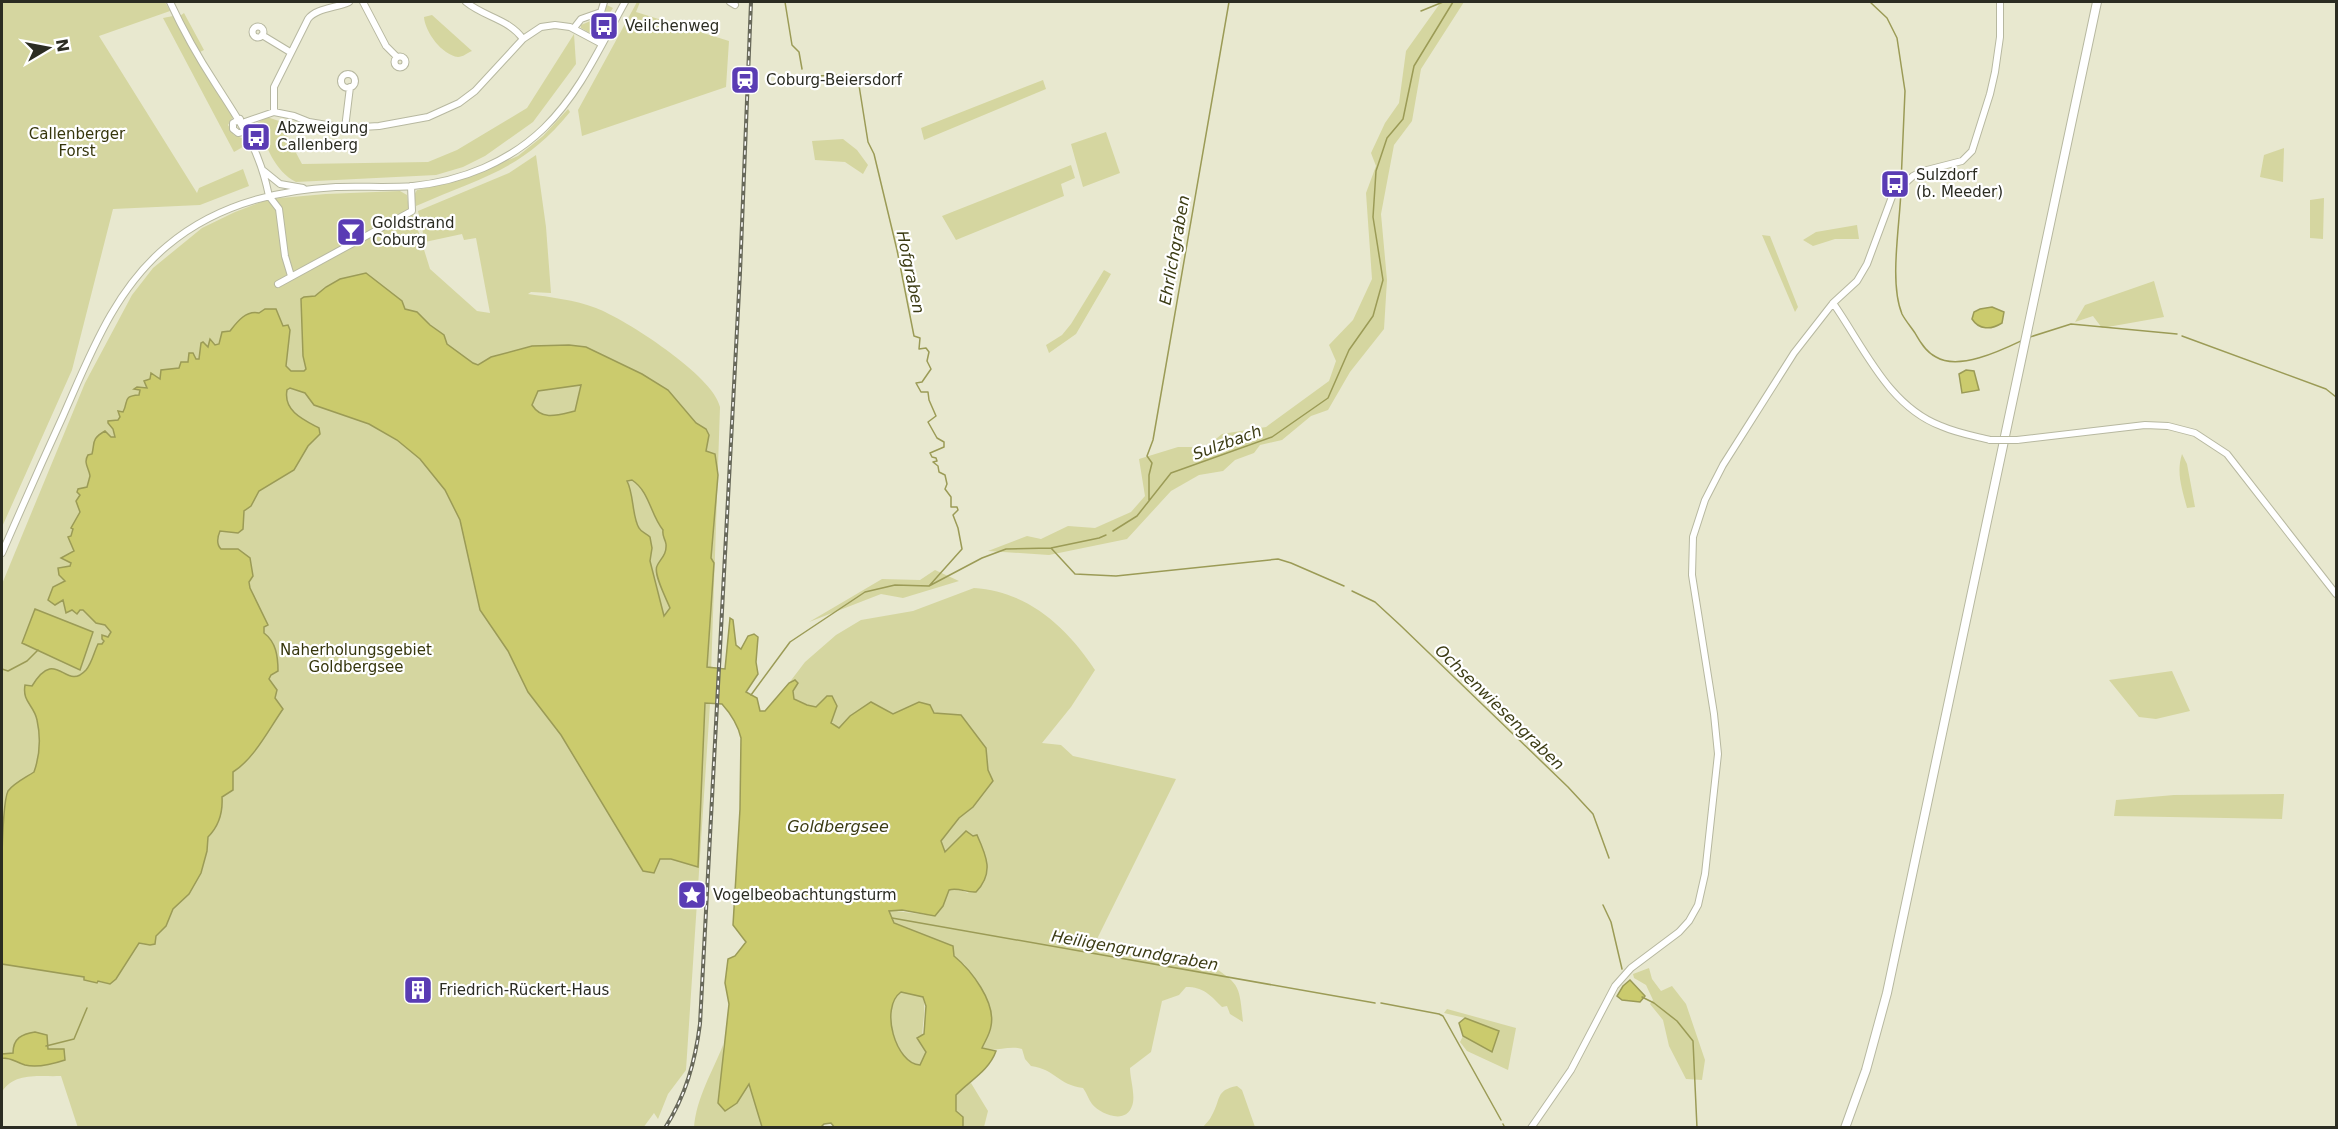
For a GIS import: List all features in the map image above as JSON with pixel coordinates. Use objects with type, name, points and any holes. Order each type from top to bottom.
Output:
[{"type":"main road","points":[[1845,1128],[1866,1070],[1887,993],[2097,2]]},
{"type":"street","points":[[170,2],[200,58],[241,121],[264,170],[279,209],[285,256],[291,276]]},
{"type":"street","points":[[274,112],[273,92],[290,52],[311,15],[317,11],[349,2]]},
{"type":"street","points":[[363,2],[386,46],[397,57]]},
{"type":"street","points":[[466,2],[505,22],[523,39]]},
{"type":"street","points":[[474,8],[480,2]]},
{"type":"street","points":[[574,28],[581,19],[601,12],[604,2]]},
{"type":"street","points":[[2,553],[104,326],[127,289],[154,257],[178,237],[215,215],[274,195],[314,189],[411,186],[440,182],[476,172],[506,158],[545,127],[574,92],[625,2]]},
{"type":"street","points":[[1530,1128],[1571,1070],[1615,986],[1631,968],[1673,937],[1689,921],[1698,905],[1705,874],[1717,766],[1714,714],[1692,575],[1693,537],[1705,500],[1723,465],[1794,352],[1833,303],[1857,281],[1867,264],[1886,208],[1897,189],[1923,171],[1962,161],[1972,151],[1990,94],[2000,37],[2000,2]]},
{"type":"street","points":[[246,131],[238,133],[233,129],[233,123],[274,112],[309,122],[345,128],[402,122],[441,113],[475,91],[523,39],[541,27],[562,25],[574,28],[602,44]]},
{"type":"street","points":[[262,35],[290,52]]},
{"type":"street","points":[[345,128],[350,87]]},
{"type":"street","points":[[264,170],[286,186],[314,189]]},
{"type":"street","points":[[272,178],[274,195]]},
{"type":"street","points":[[278,284],[412,211],[411,186]]},
{"type":"street","points":[[1833,303],[1895,395],[1907,406],[1939,426],[1990,440],[2017,440],[2145,425],[2168,426],[2195,433],[2227,454],[2337,594]]},
{"type":"green space","name":"Callenberger Forst","points":[[2,2],[165,2],[170,11],[99,36],[197,193],[199,188],[243,169],[249,186],[200,205],[113,209],[72,370],[2,527]]},
{"type":"green space","points":[[637,2],[640,2],[636,12],[729,41],[726,87],[582,136],[578,110]]},
{"type":"green space","points":[[1441,2],[1464,2],[1421,69],[1412,121],[1394,145],[1381,214],[1387,280],[1384,329],[1350,372],[1328,410],[1311,416],[1282,440],[1260,445],[1254,453],[1235,460],[1223,471],[1199,475],[1171,491],[1127,539],[1049,555],[988,551],[1027,536],[1041,539],[1068,526],[1095,528],[1131,512],[1145,496],[1139,459],[1178,447],[1206,447],[1222,434],[1266,427],[1329,381],[1336,361],[1329,345],[1353,320],[1372,279],[1366,193],[1376,166],[1371,153],[1385,123],[1399,103],[1406,51]]},
{"type":"green space","points":[[607,5],[613,8],[595,36],[581,28],[581,25],[600,17]]},
{"type":"green space","points":[[184,13],[204,50],[200,52],[180,16]]},
{"type":"green space","points":[[432,15],[472,51],[458,57],[440,47],[431,36],[425,23],[424,17]]},
{"type":"green space","points":[[173,16],[203,70],[234,115],[228,125],[234,135],[247,140],[248,144],[234,152],[163,18]]},
{"type":"green space","points":[[574,34],[576,64],[533,122],[485,156],[463,167],[436,175],[296,182],[276,164],[257,123],[267,117],[279,121],[302,164],[428,162],[457,150],[527,108]]},
{"type":"green space","points":[[1043,80],[1046,89],[924,140],[921,128]]},
{"type":"green space","points":[[568,109],[570,112],[552,132],[535,148],[517,160],[481,179],[416,206],[414,195],[417,190],[460,180],[518,156],[543,136]]},
{"type":"green space","points":[[1106,132],[1120,173],[1083,187],[1071,144]]},
{"type":"green space","points":[[843,139],[857,150],[868,165],[863,174],[845,162],[815,160],[812,141]]},
{"type":"green space","points":[[2284,148],[2283,182],[2260,177],[2264,155]]},
{"type":"green space","name":"Naherholungsgebiet Goldbergsee","points":[[536,155],[546,227],[551,293],[531,292],[528,294],[588,305],[627,324],[686,365],[714,394],[720,407],[710,704],[686,1070],[668,1094],[658,1119],[654,1113],[643,1128],[78,1128],[61,1076],[20,1078],[13,1081],[2,1092],[2,584],[85,383],[132,295],[153,268],[202,228],[235,212],[269,199],[400,191],[407,195],[409,210],[412,211],[430,269],[477,311],[490,313],[476,238],[464,240],[462,234],[425,242],[418,211],[509,173]]},
{"type":"green space","points":[[1071,165],[1075,178],[1061,184],[1064,196],[956,240],[942,216]]},
{"type":"green space","points":[[2324,198],[2323,239],[2310,238],[2310,200]]},
{"type":"green space","points":[[1857,225],[1859,239],[1835,239],[1813,246],[1803,240],[1816,232]]},
{"type":"green space","points":[[1762,235],[1770,236],[1798,307],[1795,312]]},
{"type":"green space","points":[[1104,270],[1111,274],[1076,334],[1049,353],[1046,345],[1062,335],[1071,324]]},
{"type":"green space","points":[[2154,281],[2164,317],[2102,328],[2093,316],[2075,322],[2085,305]]},
{"type":"green space","points":[[2182,454],[2187,464],[2195,507],[2187,508],[2183,494],[2180,481]]},
{"type":"green space","points":[[935,570],[959,581],[903,598],[881,594],[809,622],[882,579],[920,580]]},
{"type":"green space","points":[[974,588],[1011,596],[1044,614],[1072,639],[1095,670],[1071,707],[1042,743],[1061,745],[1073,756],[1176,779],[1096,944],[1100,950],[1125,956],[1139,952],[1184,966],[1208,963],[1232,981],[1239,992],[1243,1022],[1230,1014],[1227,1006],[1222,1007],[1210,995],[1198,988],[1186,987],[1179,995],[1162,1001],[1151,1052],[1130,1068],[1133,1102],[1129,1112],[1124,1115],[1113,1116],[1101,1111],[1092,1104],[1083,1088],[1068,1084],[1046,1070],[1031,1066],[1025,1059],[1022,1049],[982,1049],[986,1039],[965,965],[954,956],[952,946],[894,923],[889,910],[935,916],[943,906],[949,890],[955,888],[968,893],[941,841],[959,818],[973,807],[988,770],[986,748],[961,715],[934,713],[850,716],[839,728],[831,723],[837,706],[827,696],[816,707],[807,705],[794,699],[793,691],[798,684],[789,683],[805,662],[836,635],[861,620],[913,611]]},
{"type":"green space","points":[[2172,671],[2190,711],[2156,719],[2139,717],[2109,680]]},
{"type":"green space","points":[[2284,794],[2282,819],[2114,816],[2116,800],[2174,795]]},
{"type":"green space","points":[[1649,968],[1652,979],[1661,991],[1672,986],[1686,1004],[1705,1060],[1702,1080],[1686,1079],[1669,1046],[1663,1020],[1650,1004],[1653,1000],[1646,985],[1634,978],[1633,974]]},
{"type":"green space","points":[[901,992],[923,997],[922,1039],[926,1052],[921,1065],[912,1062],[904,1055],[893,1034],[892,1010]]},
{"type":"green space","points":[[1447,1009],[1516,1028],[1508,1070],[1467,1051],[1460,1042],[1463,1036],[1492,1052],[1499,1031],[1444,1013]]},
{"type":"green space","points":[[723,1045],[723,1073],[718,1103],[725,1111],[737,1103],[749,1083],[762,1127],[694,1128],[701,1095]]},
{"type":"green space","points":[[971,1083],[988,1111],[984,1127],[963,1127],[963,1118],[956,1111],[956,1095]]},
{"type":"green space","points":[[1237,1086],[1242,1090],[1255,1127],[1203,1127],[1215,1110],[1222,1093]]},
{"type":"water","name":"Goldbergsee","points":[[366,273],[402,301],[405,309],[417,312],[444,335],[447,344],[478,365],[491,357],[532,346],[586,347],[642,374],[668,390],[696,423],[706,429],[709,435],[706,451],[715,454],[718,475],[711,558],[714,563],[707,667],[725,669],[730,618],[733,620],[736,645],[741,649],[748,636],[754,634],[758,637],[756,662],[758,674],[746,692],[757,698],[760,711],[765,711],[789,683],[795,680],[798,683],[793,691],[794,699],[807,705],[816,707],[827,696],[832,696],[837,706],[831,723],[839,728],[850,716],[871,702],[893,714],[919,702],[930,705],[934,713],[961,715],[986,748],[988,770],[993,781],[973,807],[959,818],[941,841],[945,852],[966,831],[973,836],[977,835],[987,865],[982,885],[976,892],[949,890],[943,906],[935,916],[902,910],[889,911],[894,923],[953,946],[954,956],[968,969],[981,987],[990,1007],[992,1017],[989,1035],[982,1048],[996,1051],[984,1070],[956,1095],[956,1111],[963,1117],[963,1127],[835,1128],[831,1123],[821,1127],[762,1127],[749,1084],[737,1103],[725,1111],[718,1103],[729,1004],[725,983],[728,959],[735,956],[746,942],[733,925],[740,809],[741,738],[734,720],[722,704],[705,703],[698,867],[671,859],[660,859],[654,873],[643,871],[561,735],[528,692],[508,651],[480,610],[460,520],[445,490],[420,459],[397,440],[369,424],[314,405],[305,393],[290,388],[287,390],[287,397],[291,409],[301,418],[319,428],[320,434],[308,446],[294,470],[259,491],[251,506],[244,511],[243,529],[238,533],[220,531],[218,536],[218,545],[221,549],[238,549],[250,558],[253,576],[249,582],[250,588],[268,625],[264,627],[264,633],[274,645],[277,655],[278,671],[269,679],[277,690],[275,698],[283,709],[254,752],[233,772],[233,790],[222,797],[221,814],[218,824],[208,837],[201,873],[189,894],[173,909],[166,926],[156,936],[155,944],[139,943],[116,979],[110,984],[84,980],[84,977],[2,964],[5,802],[10,788],[34,772],[38,759],[37,720],[25,696],[25,685],[32,686],[48,669],[79,676],[88,667],[98,644],[104,641],[102,635],[108,637],[111,632],[105,625],[96,623],[83,610],[77,614],[72,610],[66,613],[63,600],[55,605],[48,600],[53,587],[65,581],[59,575],[58,568],[70,566],[71,563],[61,558],[74,551],[68,537],[71,536],[73,529],[71,528],[80,512],[76,501],[80,495],[77,492],[78,489],[87,487],[90,476],[86,461],[88,455],[92,454],[96,439],[105,431],[111,437],[115,437],[108,421],[118,420],[120,417],[118,411],[123,412],[128,398],[139,395],[140,390],[134,389],[147,388],[144,381],[150,379],[151,373],[160,379],[161,370],[179,368],[181,362],[188,362],[189,353],[193,353],[196,359],[199,359],[201,343],[203,342],[208,347],[210,339],[215,345],[219,344],[222,332],[230,331],[250,313],[276,309],[283,326],[288,325],[290,330],[286,366],[291,371],[304,371],[306,369],[303,356],[301,299],[315,296],[340,279]],"holes":[[[581,385],[575,411],[551,416],[541,413],[532,405],[538,391]],[[632,480],[643,491],[663,530],[666,548],[656,570],[670,608],[664,616],[650,561],[652,548],[650,537],[641,531],[637,523],[627,481]],[[901,992],[923,997],[926,1006],[924,1034],[917,1038],[926,1052],[920,1065],[911,1062],[904,1055],[893,1034],[891,1010]]]},
{"type":"water","points":[[1992,307],[2004,312],[2002,323],[1986,328],[1975,323],[1972,319],[1974,312]]},
{"type":"water","points":[[1966,370],[1974,371],[1979,390],[1962,393],[1959,374]]},
{"type":"water","points":[[35,609],[93,632],[80,670],[22,643]]},
{"type":"water","points":[[1630,980],[1645,996],[1640,1002],[1622,1000],[1617,996]]},
{"type":"water","points":[[1465,1018],[1499,1031],[1492,1052],[1463,1036],[1459,1023]]},
{"type":"water","points":[[35,1032],[47,1035],[48,1049],[64,1049],[65,1060],[35,1066],[2,1058],[2,1054],[13,1053],[13,1048],[19,1038]]},
{"type":"waterway","name":"Hofgraben","points":[[785,2],[792,45],[799,52],[802,69]]},
{"type":"waterway","name":"Ehrlichgraben","points":[[1149,501],[1149,475],[1152,463],[1147,456],[1153,440],[1229,2]]},
{"type":"waterway","name":"Sulzbach","points":[[1421,11],[1443,2]]},
{"type":"waterway","name":"Sulzbach","points":[[1113,531],[1137,516],[1171,473],[1272,437],[1328,398],[1349,350],[1373,316],[1383,280],[1373,217],[1376,171],[1387,138],[1403,119],[1414,66],[1453,2]]},
{"type":"waterway","points":[[1870,2],[1887,18],[1897,38],[1905,91],[1901,183]]},
{"type":"waterway","name":"Hofgraben","points":[[809,76],[854,75],[858,79],[868,142],[874,154],[897,250],[914,336],[920,338],[919,349],[926,348],[929,352],[927,361],[931,369],[922,382],[916,383],[921,392],[928,392],[936,416],[928,422],[937,438],[944,442],[944,447],[930,453],[936,458],[937,461],[933,462],[938,466],[939,472],[945,475],[947,484],[945,489],[951,497],[951,507],[957,507],[958,510],[953,515],[962,549],[929,586]]},
{"type":"waterway","points":[[1901,190],[1896,253],[1898,301],[1903,316],[1924,346],[1936,357],[1956,362],[1980,358],[2023,340]]},
{"type":"waterway","points":[[2030,337],[2071,324],[2177,334]]},
{"type":"waterway","points":[[2182,336],[2326,389],[2336,397]]},
{"type":"waterway","name":"Sulzbach","points":[[751,695],[790,642],[865,592],[895,585],[929,586],[982,558],[1006,549],[1051,548],[1106,535]]},
{"type":"waterway","name":"Ochsenwiesengraben","points":[[1051,548],[1075,574],[1116,576],[1278,559],[1344,586]]},
{"type":"waterway","name":"Ochsenwiesengraben","points":[[1352,591],[1375,602],[1568,787],[1593,814],[1609,858]]},
{"type":"waterway","points":[[2,669],[8,671],[27,661],[38,650]]},
{"type":"waterway","name":"Ochsenwiesengraben","points":[[1603,905],[1611,922],[1622,969]]},
{"type":"waterway","name":"Heiligengrundgraben","points":[[892,918],[1375,1003]]},
{"type":"waterway","name":"Ochsenwiesengraben","points":[[1642,997],[1654,1003],[1677,1021],[1693,1041],[1697,1128]]},
{"type":"waterway","name":"Heiligengrundgraben","points":[[1381,1003],[1443,1016],[1501,1120]]},
{"type":"waterway","name":"Sulzbach","points":[[46,1046],[74,1039],[87,1008]]},
{"type":"waterway","name":"Heiligengrundgraben","points":[[1503,1124],[1505,1128]]},
{"type":"railway","points":[[665,1128],[679,1103],[688,1078],[700,1024],[740,273],[751,2]]},
{"type":"place","name":"Veilchenweg","points":[[604,26]]},
{"type":"place","name":"Coburg-Beiersdorf","points":[[745,80]]},
{"type":"place","name":"Abzweigung Callenberg","points":[[256,137]]},
{"type":"place","name":"Sulzdorf (b. Meeder)","points":[[1895,184]]},
{"type":"place","name":"Goldstrand Coburg","points":[[351,232]]},
{"type":"place","name":"Vogelbeobachtungsturm","points":[[692,895]]},
{"type":"place","name":"Friedrich-Rückert-Haus","points":[[418,990]]}]
